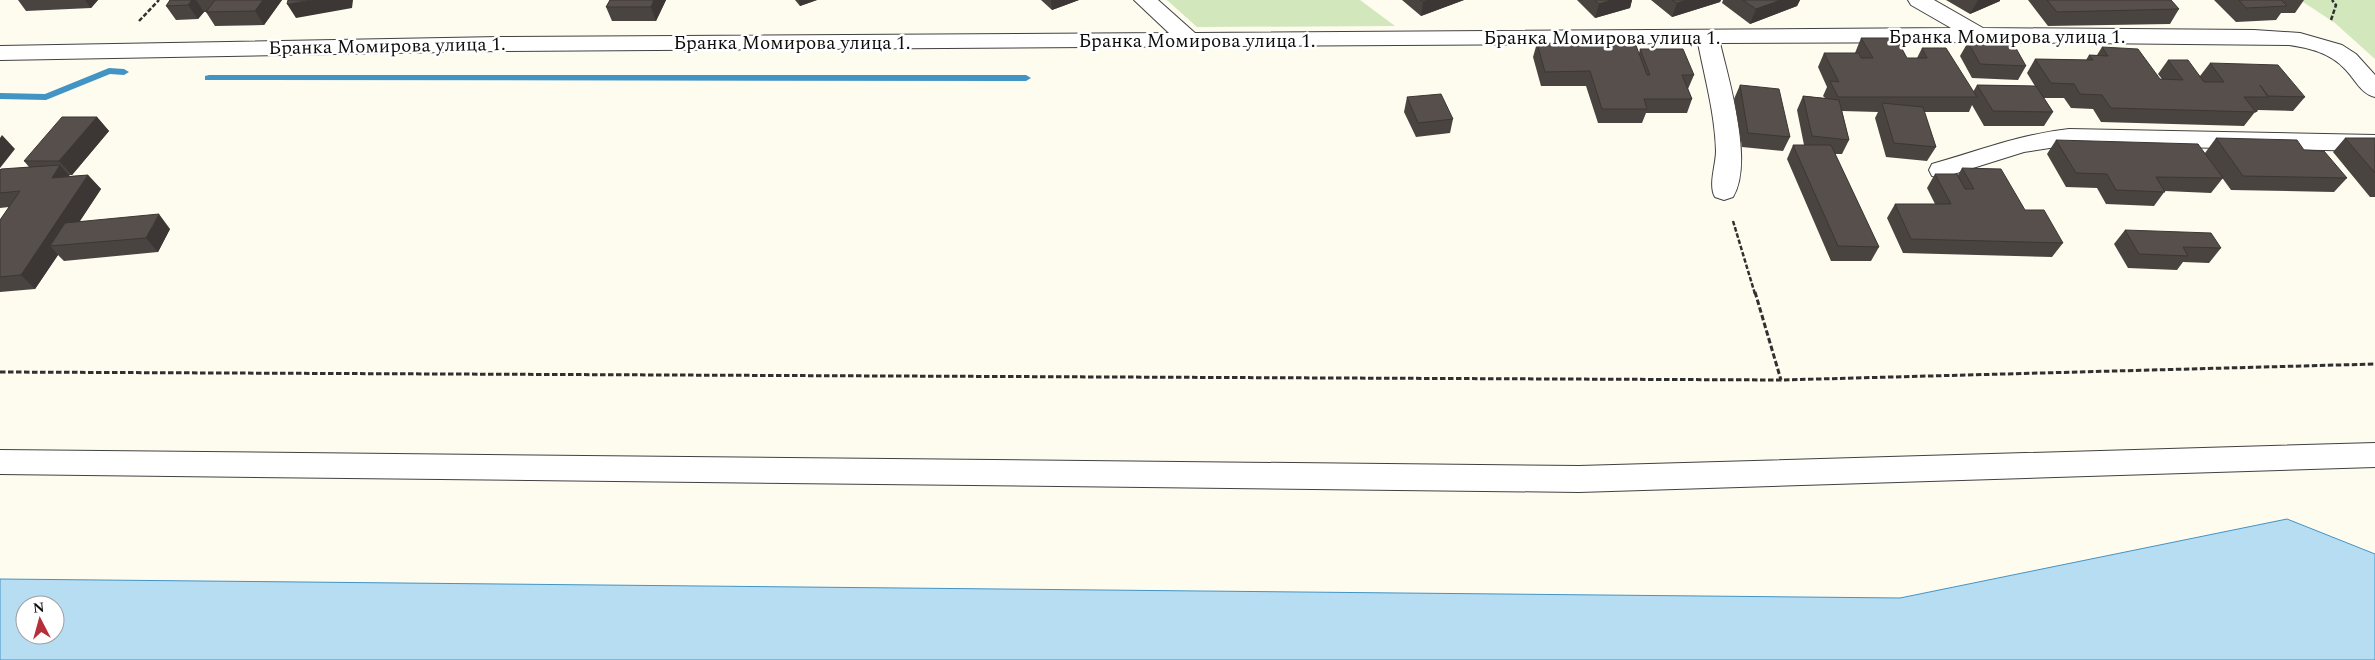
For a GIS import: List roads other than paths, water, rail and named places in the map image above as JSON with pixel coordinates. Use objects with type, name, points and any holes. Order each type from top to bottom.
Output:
[{"type":"street","points":[[1145,0],[1190,40]]},
{"type":"street","points":[[1919,0],[1978,35]]},
{"type":"street","name":"Бранка Момирова улица 1.","points":[[0,53],[352,45],[1707,36],[1978,35],[2292,38],[2322,44],[2344,56],[2375,90]]},
{"type":"street","points":[[1707,36],[1727,124],[1728,162],[1724,191]]},
{"type":"street","points":[[1941,170],[1964,165],[2004,150],[2040,140],[2069,137],[2375,143]]},
{"type":"street","points":[[0,462],[1579,479],[2375,455]]},
{"type":"water","points":[[2287,519],[2375,554],[2375,660],[0,660],[0,579],[1900,598]]},
{"type":"waterway","points":[[0,96],[46,97],[109,71],[124,72]]},
{"type":"waterway","points":[[209,78],[1026,78]]}]
